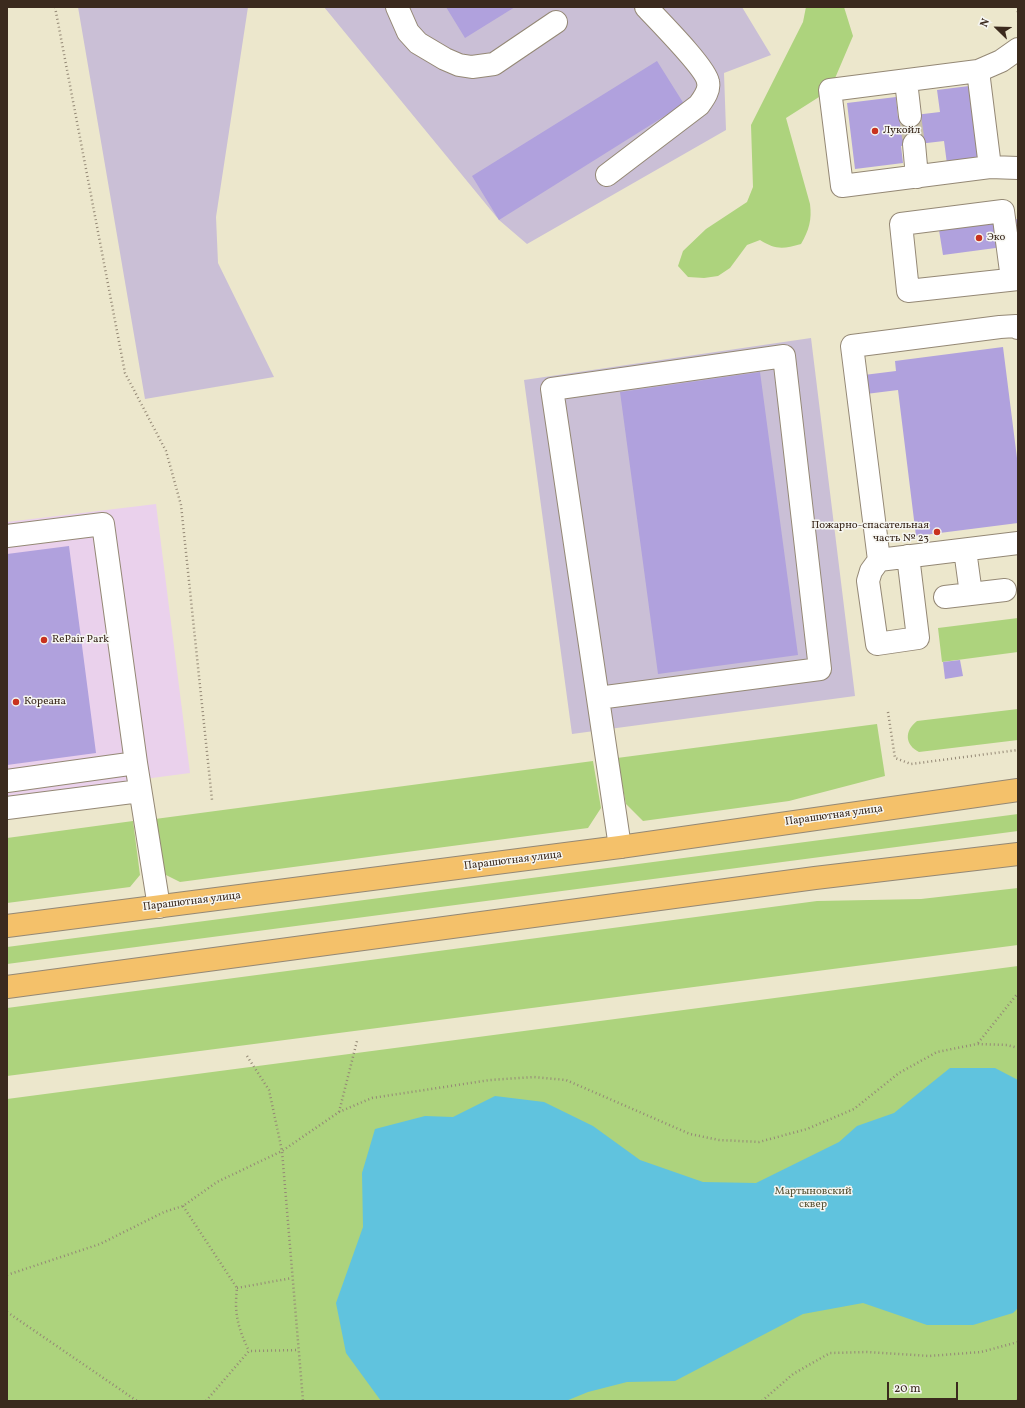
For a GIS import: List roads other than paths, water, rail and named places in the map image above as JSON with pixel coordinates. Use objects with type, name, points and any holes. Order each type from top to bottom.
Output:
[{"type":"main road","name":"Парашютная улица","points":[[7,926],[620,846],[1018,790]]},
{"type":"main road","points":[[7,987],[815,878],[1018,854]]},
{"type":"lane","points":[[397,7],[408,32],[418,43],[445,59],[459,65],[472,67],[494,64],[556,22]]},
{"type":"lane","points":[[606,175],[699,105],[708,90],[708,82],[701,68],[646,7]]},
{"type":"lane","points":[[1018,49],[1001,61],[978,72],[830,90],[842,186],[990,167],[1018,168]]},
{"type":"lane","points":[[978,72],[990,167]]},
{"type":"lane","points":[[906,81],[910,116]]},
{"type":"lane","points":[[914,144],[917,177]]},
{"type":"lane","points":[[1002,211],[1015,279],[908,291],[901,224],[1002,211]]},
{"type":"lane","points":[[908,556],[918,638],[877,644],[868,581],[871,571],[879,560],[852,346],[1000,327],[1016,326],[1018,328]]},
{"type":"lane","points":[[598,698],[820,669],[784,356],[552,389],[620,846]]},
{"type":"lane","points":[[7,536],[103,524],[140,791],[159,907]]},
{"type":"lane","points":[[879,560],[1018,543]]},
{"type":"lane","points":[[965,550],[971,594]]},
{"type":"lane","points":[[945,597],[1005,590]]},
{"type":"lane","points":[[7,781],[136,763]]},
{"type":"lane","points":[[7,808],[140,791]]},
{"type":"water","points":[[950,1068],[995,1068],[1018,1080],[1018,1308],[1013,1313],[973,1325],[927,1325],[863,1303],[803,1314],[675,1381],[627,1382],[588,1392],[566,1401],[381,1401],[346,1353],[336,1303],[363,1227],[362,1173],[375,1129],[425,1116],[453,1117],[495,1096],[544,1102],[593,1126],[640,1160],[703,1182],[756,1183],[839,1142],[857,1126],[894,1113]]},
{"type":"tunnel","points":[[910,116],[914,144]]},
{"type":"place","name":"Лукойл","points":[[875,131]]},
{"type":"place","name":"Эко","points":[[979,238]]},
{"type":"place","name":"Пожарно-спасательная часть № 23","points":[[937,532]]},
{"type":"place","name":"RePair Park","points":[[44,640]]},
{"type":"place","name":"Кореана","points":[[16,702]]},
{"type":"park label","name":"Мартыновский сквер","points":[[813,1198]]}]
